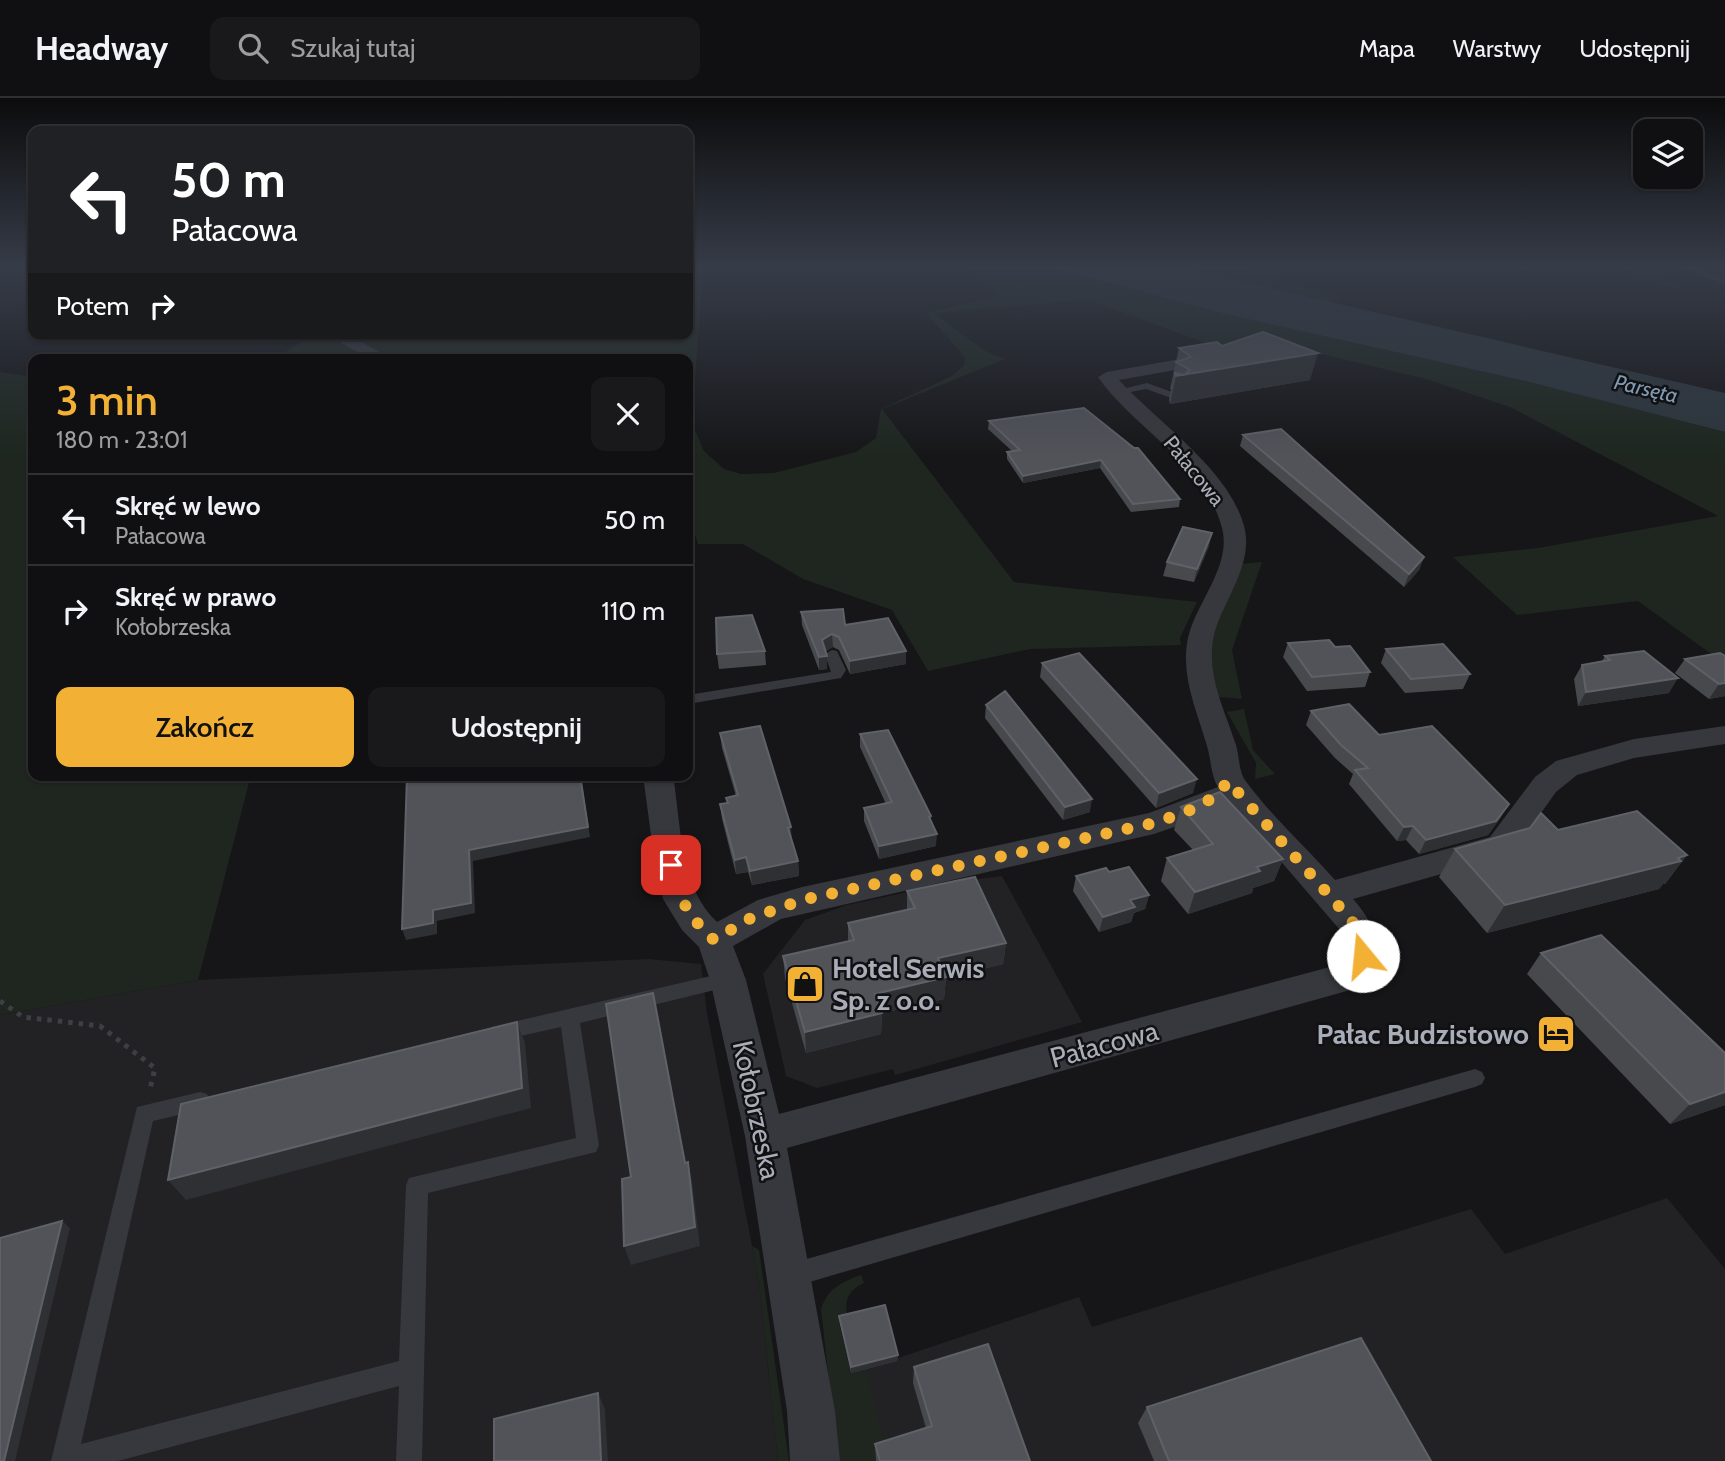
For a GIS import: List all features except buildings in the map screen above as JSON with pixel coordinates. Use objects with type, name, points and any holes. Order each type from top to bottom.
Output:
[{"type":"street","points":[[345,340],[374,354]]},
{"type":"street","points":[[1114,385],[1107,377],[1220,358]]},
{"type":"street","name":"Pałacowa","points":[[765,1136],[1342,979],[1363,956],[1362,941],[1352,921],[1228,781],[1227,756],[1200,677],[1198,653],[1209,611],[1232,557],[1234,529],[1225,508],[1190,460],[1114,385]]},
{"type":"street","points":[[1328,894],[1502,846],[1520,826],[1545,784],[1578,762],[1725,734]]},
{"type":"street","name":"Kołobrzeska","points":[[658,781],[668,854],[680,899],[694,921],[714,940],[728,979],[765,1136],[789,1276],[815,1461]]},
{"type":"street","points":[[714,940],[760,914],[802,900],[1154,823],[1200,807],[1219,795],[1228,781]]},
{"type":"lane","points":[[1114,385],[1147,386],[1177,397]]},
{"type":"lane","points":[[693,699],[836,675],[839,670],[832,654]]},
{"type":"lane","points":[[476,1038],[728,979]]},
{"type":"lane","points":[[409,1461],[417,1185],[588,1145],[569,1017]]},
{"type":"lane","points":[[789,1276],[1475,1078]]},
{"type":"lane","points":[[223,1096],[144,1114],[66,1461],[413,1370]]},
{"type":"path","points":[[0,1001],[23,1017],[100,1026],[155,1068],[144,1114]]},
{"type":"shaded area","points":[[693,332],[698,332],[693,409],[693,354],[282,354],[304,340],[693,340]]},
{"type":"shaded area","points":[[942,332],[959,332],[985,351],[1005,359],[882,409],[1014,582],[1197,602],[1180,638],[1181,645],[1030,649],[928,671],[892,610],[803,579],[743,544],[698,544],[693,528],[693,425],[704,451],[724,469],[741,474],[774,473],[856,452],[876,438],[881,409],[952,376],[964,365],[965,357]]},
{"type":"shaded area","points":[[1175,332],[1304,332],[1525,381],[1725,432],[1725,664],[1638,601],[1517,615],[1453,557],[1538,548],[1718,516],[1510,407],[1426,379],[1284,345],[1233,353]]},
{"type":"shaded area","points":[[0,372],[28,376],[28,781],[249,781],[198,980],[0,1015]]},
{"type":"shaded area","points":[[1262,562],[1232,650],[1242,699],[1218,697],[1210,666],[1220,612],[1240,564]]},
{"type":"shaded area","points":[[1244,709],[1253,750],[1275,774],[1255,779],[1256,763],[1227,712]]},
{"type":"shaded area","name":"Hotel Serwis Sp. z o.o.","points":[[1002,876],[1082,1022],[895,1075],[893,1069],[817,1088],[786,1076],[763,974],[805,920],[847,905],[955,882]]},
{"type":"shaded area","points":[[648,959],[701,964],[707,1013],[759,1282],[778,1461],[0,1461],[0,1015],[198,980]]},
{"type":"shaded area","points":[[1667,1198],[1725,1269],[1725,1461],[870,1461],[851,1374],[1079,1297],[1092,1327],[1471,1209],[1505,1254]]},
{"type":"shaded area","points":[[752,1246],[759,1250],[789,1461],[778,1461],[759,1282]]},
{"type":"shaded area","points":[[861,1275],[864,1283],[848,1297],[848,1319],[839,1322],[851,1373],[866,1369],[886,1453],[874,1461],[838,1461],[821,1309],[836,1287]]},
{"type":"water","name":"Parsęta","points":[[1304,332],[1459,332],[1725,393],[1725,432],[1525,381]]},
{"type":"place","name":"Hotel Serwis Sp. z o.o.","points":[[805,984]]},
{"type":"place","name":"Pałac Budzistowo","points":[[1556,1034]]},
{"type":"route","points":[[671,865],[680,899],[694,921],[714,940],[771,909],[802,900],[1154,823],[1200,807],[1219,795],[1228,781],[1352,921],[1362,941],[1363,956]]}]
